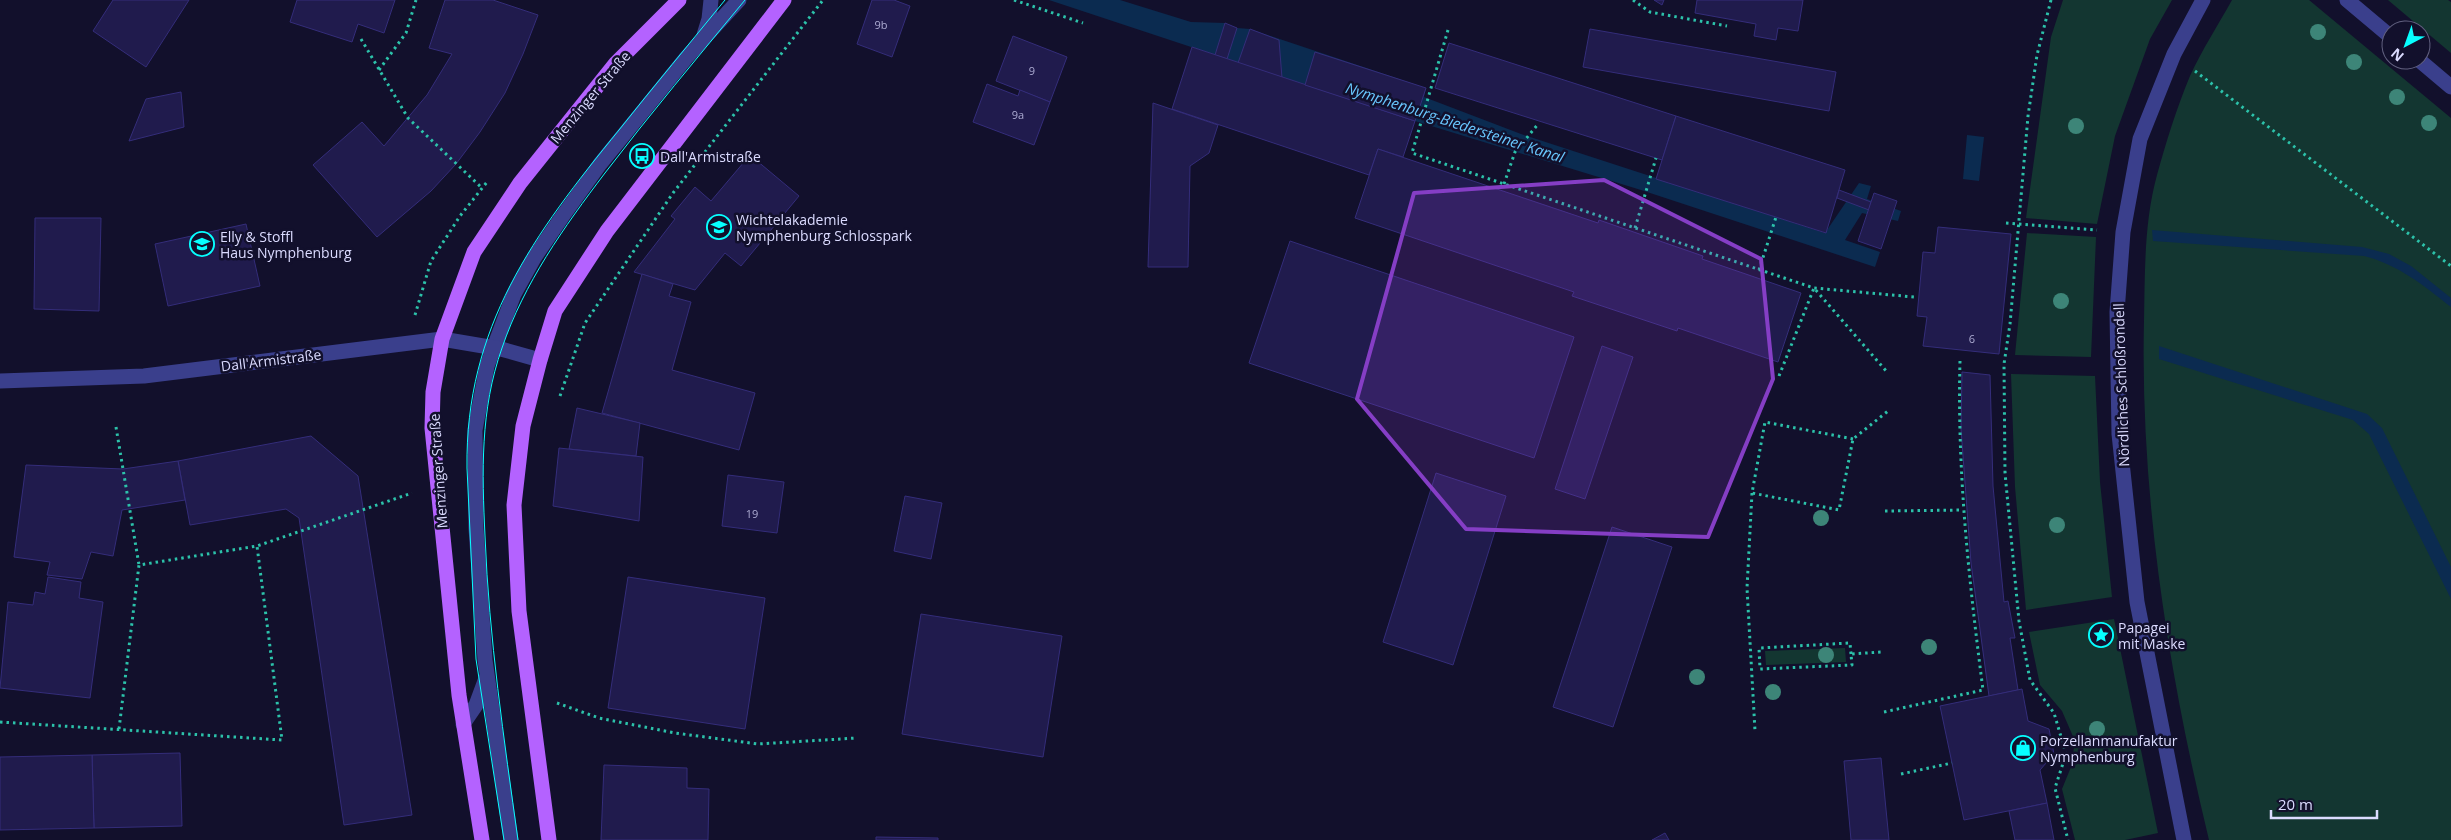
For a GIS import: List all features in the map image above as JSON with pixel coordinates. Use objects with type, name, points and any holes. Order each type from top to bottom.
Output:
[{"type":"main road","name":"Menzinger Straße","points":[[482,840],[463,724],[432,428],[434,392],[442,339],[474,252],[520,184],[616,63],[679,0]]},
{"type":"main road","points":[[549,840],[519,611],[514,505],[523,426],[540,360],[555,311],[607,232],[784,0]]},
{"type":"street","points":[[702,38],[709,19],[712,0]]},
{"type":"street","points":[[511,840],[487,676],[476,528],[475,430],[480,398],[494,348],[514,294],[540,250],[600,164],[702,38],[739,0]]},
{"type":"street","name":"Nördliches Schloßrondell","points":[[2184,840],[2137,602],[2119,434],[2117,312],[2123,232],[2140,139],[2174,54],[2203,0]]},
{"type":"street","points":[[2347,0],[2381,29]]},
{"type":"street","points":[[2431,70],[2451,86]]},
{"type":"street","name":"Dall'Armistraße","points":[[0,381],[144,376],[442,339],[494,348],[540,360]]},
{"type":"street","points":[[463,724],[476,705],[487,676]]},
{"type":"path","points":[[379,70],[406,33],[416,0]]},
{"type":"path","points":[[558,401],[585,323],[673,193],[823,0]]},
{"type":"path","points":[[1014,0],[1083,23]]},
{"type":"path","points":[[1633,0],[1650,12],[1726,26]]},
{"type":"path","points":[[2051,0],[2037,55],[2018,224],[2010,324],[2004,364],[2005,473],[2019,621],[2030,680],[2054,713],[2066,754],[2056,788],[2068,840]]},
{"type":"path","points":[[1448,30],[1412,153],[1814,288],[1914,297]]},
{"type":"path","points":[[362,39],[408,118],[482,188]]},
{"type":"path","points":[[2174,54],[2451,266]]},
{"type":"path","points":[[1504,184],[1515,152],[1538,124]]},
{"type":"path","points":[[1635,228],[1656,158]]},
{"type":"path","points":[[1759,270],[1776,217]]},
{"type":"path","points":[[2006,223],[2123,232]]},
{"type":"path","points":[[1814,288],[1887,372]]},
{"type":"path","points":[[1779,376],[1814,288]]},
{"type":"path","points":[[1884,712],[1982,690],[1963,510],[1958,426],[1960,361]]},
{"type":"path","points":[[1752,493],[1839,510],[1852,438],[1888,411]]},
{"type":"path","points":[[1755,731],[1747,588],[1752,493],[1765,422],[1852,438]]},
{"type":"path","points":[[116,427],[139,564],[119,729]]},
{"type":"path","points":[[139,564],[257,546],[416,492]]},
{"type":"path","points":[[1885,511],[1963,510]]},
{"type":"path","points":[[0,722],[282,740],[257,546]]},
{"type":"path","points":[[1850,643],[1851,654],[1852,665],[1760,670],[1759,648],[1850,643]]},
{"type":"path","points":[[1851,654],[1881,652]]},
{"type":"path","points":[[1751,660],[1759,659]]},
{"type":"path","points":[[556,712],[555,702],[599,718],[675,733],[758,744],[857,738]]},
{"type":"path","points":[[1901,774],[1952,762]]},
{"type":"highlighted area","points":[[1604,180],[1761,259],[1773,379],[1708,537],[1466,529],[1357,399],[1414,193]]},
{"type":"green space","points":[[2063,0],[2172,0],[2150,39],[2115,136],[2097,224],[2026,218],[2051,37]]},
{"type":"green space","points":[[2232,0],[2309,0],[2381,60],[2381,70],[2393,70],[2451,118],[2451,840],[2209,840],[2194,776],[2169,647],[2152,517],[2144,386],[2145,266],[2147,229],[2153,193],[2172,125],[2190,76]]},
{"type":"green space","points":[[2388,0],[2448,0],[2451,2],[2451,53],[2431,36],[2431,20],[2412,20]]},
{"type":"green space","points":[[2027,233],[2096,237],[2091,357],[2015,355]]},
{"type":"green space","points":[[2011,374],[2095,376],[2100,482],[2112,597],[2026,610],[2015,487]]},
{"type":"green space","points":[[2114,619],[2158,833],[2125,840],[2075,840],[2062,789],[2071,767],[2075,741],[2062,711],[2040,685],[2029,632]]},
{"type":"green space","points":[[1845,648],[1846,662],[1766,665],[1765,651]]},
{"type":"water","name":"Nymphenburg-Biedersteiner Kanal","points":[[1049,0],[1120,0],[1191,22],[1225,23],[1237,28],[1250,29],[1426,88],[1424,97],[1521,134],[1825,233],[1859,183],[1871,186],[1867,199],[1901,211],[1898,221],[1862,213],[1845,240],[1880,252],[1875,267],[1641,190],[1415,121]]},
{"type":"water","points":[[1967,135],[1984,137],[1979,181],[1963,179]]},
{"type":"water","points":[[2152,230],[2362,247],[2389,254],[2411,266],[2451,298],[2451,307],[2400,270],[2364,256],[2153,241]]},
{"type":"water","points":[[2159,346],[2367,414],[2382,428],[2451,567],[2451,599],[2369,434],[2353,420],[2159,359]]},
{"type":"building","points":[[113,0],[189,0],[146,67],[93,31]]},
{"type":"building","points":[[297,0],[395,0],[384,33],[358,24],[352,42],[290,22]]},
{"type":"building","points":[[445,0],[493,0],[538,15],[505,93],[480,132],[456,164],[431,191],[377,237],[313,165],[362,122],[384,146],[427,95],[452,54],[429,48]]},
{"type":"building","points":[[872,0],[894,0],[910,6],[892,57],[857,44]]},
{"type":"building","points":[[1654,0],[1664,0],[1662,5]]},
{"type":"building","points":[[1697,0],[1803,0],[1798,31],[1778,28],[1776,40],[1754,36],[1756,24],[1695,13]]},
{"type":"building","points":[[1225,23],[1237,28],[1227,59],[1215,55]]},
{"type":"building","points":[[1250,29],[1279,40],[1282,78],[1238,63]]},
{"type":"building","points":[[1590,29],[1836,72],[1829,111],[1583,67]]},
{"type":"building","points":[[1013,36],[1067,57],[1050,102],[996,81]]},
{"type":"building","points":[[1449,43],[1676,116],[1662,160],[1435,88]]},
{"type":"building","points":[[1192,47],[1415,121],[1403,157],[1378,149],[1369,175],[1172,109]]},
{"type":"building","points":[[1315,52],[1426,88],[1415,121],[1305,85]]},
{"type":"building","points":[[987,84],[1018,96],[1020,90],[1050,102],[1034,145],[973,122]]},
{"type":"building","points":[[181,92],[184,127],[129,141],[146,99]]},
{"type":"building","points":[[1153,103],[1218,125],[1209,153],[1190,166],[1188,267],[1148,267]]},
{"type":"building","points":[[1676,116],[1845,170],[1826,233],[1656,179]]},
{"type":"building","points":[[1378,149],[1598,223],[1599,220],[1703,256],[1702,259],[1801,293],[1778,362],[1678,328],[1677,331],[1572,296],[1574,292],[1355,218]]},
{"type":"building","points":[[750,155],[799,196],[741,266],[725,253],[695,290],[634,272],[675,219],[671,216],[695,187],[711,201]]},
{"type":"building","points":[[1839,190],[1871,202],[1869,210],[1837,198]]},
{"type":"building","points":[[1874,193],[1897,201],[1881,249],[1858,241]]},
{"type":"building","points":[[35,218],[101,218],[99,311],[34,309]]},
{"type":"building","points":[[246,224],[260,286],[168,306],[155,244]]},
{"type":"building","points":[[1938,227],[2011,234],[1999,354],[1923,346],[1927,317],[1917,316],[1923,252],[1935,253]]},
{"type":"building","points":[[1290,241],[1574,337],[1534,458],[1249,363]]},
{"type":"building","points":[[642,274],[673,284],[669,296],[691,302],[672,370],[755,393],[739,450],[602,413]]},
{"type":"building","points":[[1602,346],[1633,357],[1585,499],[1555,489]]},
{"type":"building","points":[[1962,372],[1990,375],[1993,486],[2004,602],[2008,601],[2015,638],[2010,638],[2018,690],[1989,696],[1971,563],[1961,429]]},
{"type":"building","points":[[577,408],[640,423],[636,456],[569,449]]},
{"type":"building","points":[[311,436],[358,476],[412,815],[344,825],[299,518],[286,509],[190,525],[178,461]]},
{"type":"building","points":[[559,448],[643,457],[639,521],[553,506]]},
{"type":"building","points":[[178,461],[185,500],[122,510],[113,556],[91,552],[82,579],[47,575],[50,562],[14,557],[26,465],[123,469]]},
{"type":"building","points":[[1436,473],[1506,496],[1453,665],[1383,642]]},
{"type":"building","points":[[728,475],[784,482],[777,533],[722,526]]},
{"type":"building","points":[[905,496],[942,503],[931,559],[894,551]]},
{"type":"building","points":[[1612,527],[1672,547],[1613,727],[1553,707]]},
{"type":"building","points":[[48,577],[81,582],[79,598],[103,602],[90,698],[0,688],[8,602],[33,605],[35,592],[45,594]]},
{"type":"building","points":[[628,577],[765,598],[745,729],[608,708]]},
{"type":"building","points":[[921,614],[1062,636],[1043,757],[902,734]]},
{"type":"building","points":[[2022,689],[2028,721],[2049,729],[2054,754],[2040,770],[2047,803],[1964,820],[1940,706]]},
{"type":"building","points":[[180,753],[182,826],[94,828],[92,755]]},
{"type":"building","points":[[92,755],[94,828],[0,830],[0,757]]},
{"type":"building","points":[[1881,758],[1889,840],[1851,840],[1844,761]]},
{"type":"building","points":[[604,765],[687,768],[687,788],[709,789],[708,840],[601,840]]},
{"type":"building","points":[[2047,803],[2054,840],[2015,840],[2009,811]]},
{"type":"building","points":[[1665,833],[1669,840],[1652,840]]},
{"type":"building","points":[[876,837],[938,838],[938,840],[876,840]]},
{"type":"tram line","points":[[504,840],[476,659],[467,468],[469,417],[478,370],[492,327],[510,285],[533,245],[588,169],[725,0]]},
{"type":"tram line","points":[[518,840],[502,726],[490,612],[485,536],[484,441],[486,418],[495,371],[511,324],[533,278],[560,235],[622,151],[745,0]]},
{"type":"place","name":"Dall'Armistraße","points":[[642,156]]},
{"type":"place","name":"Wichtelakademie Nymphenburg Schlosspark","points":[[719,227]]},
{"type":"place","name":"Elly & Stoffl Haus Nymphenburg","points":[[202,244]]},
{"type":"place","name":"Papagei mit Maske","points":[[2101,635]]},
{"type":"place","name":"Porzellanmanufaktur Nymphenburg","points":[[2023,748]]}]
